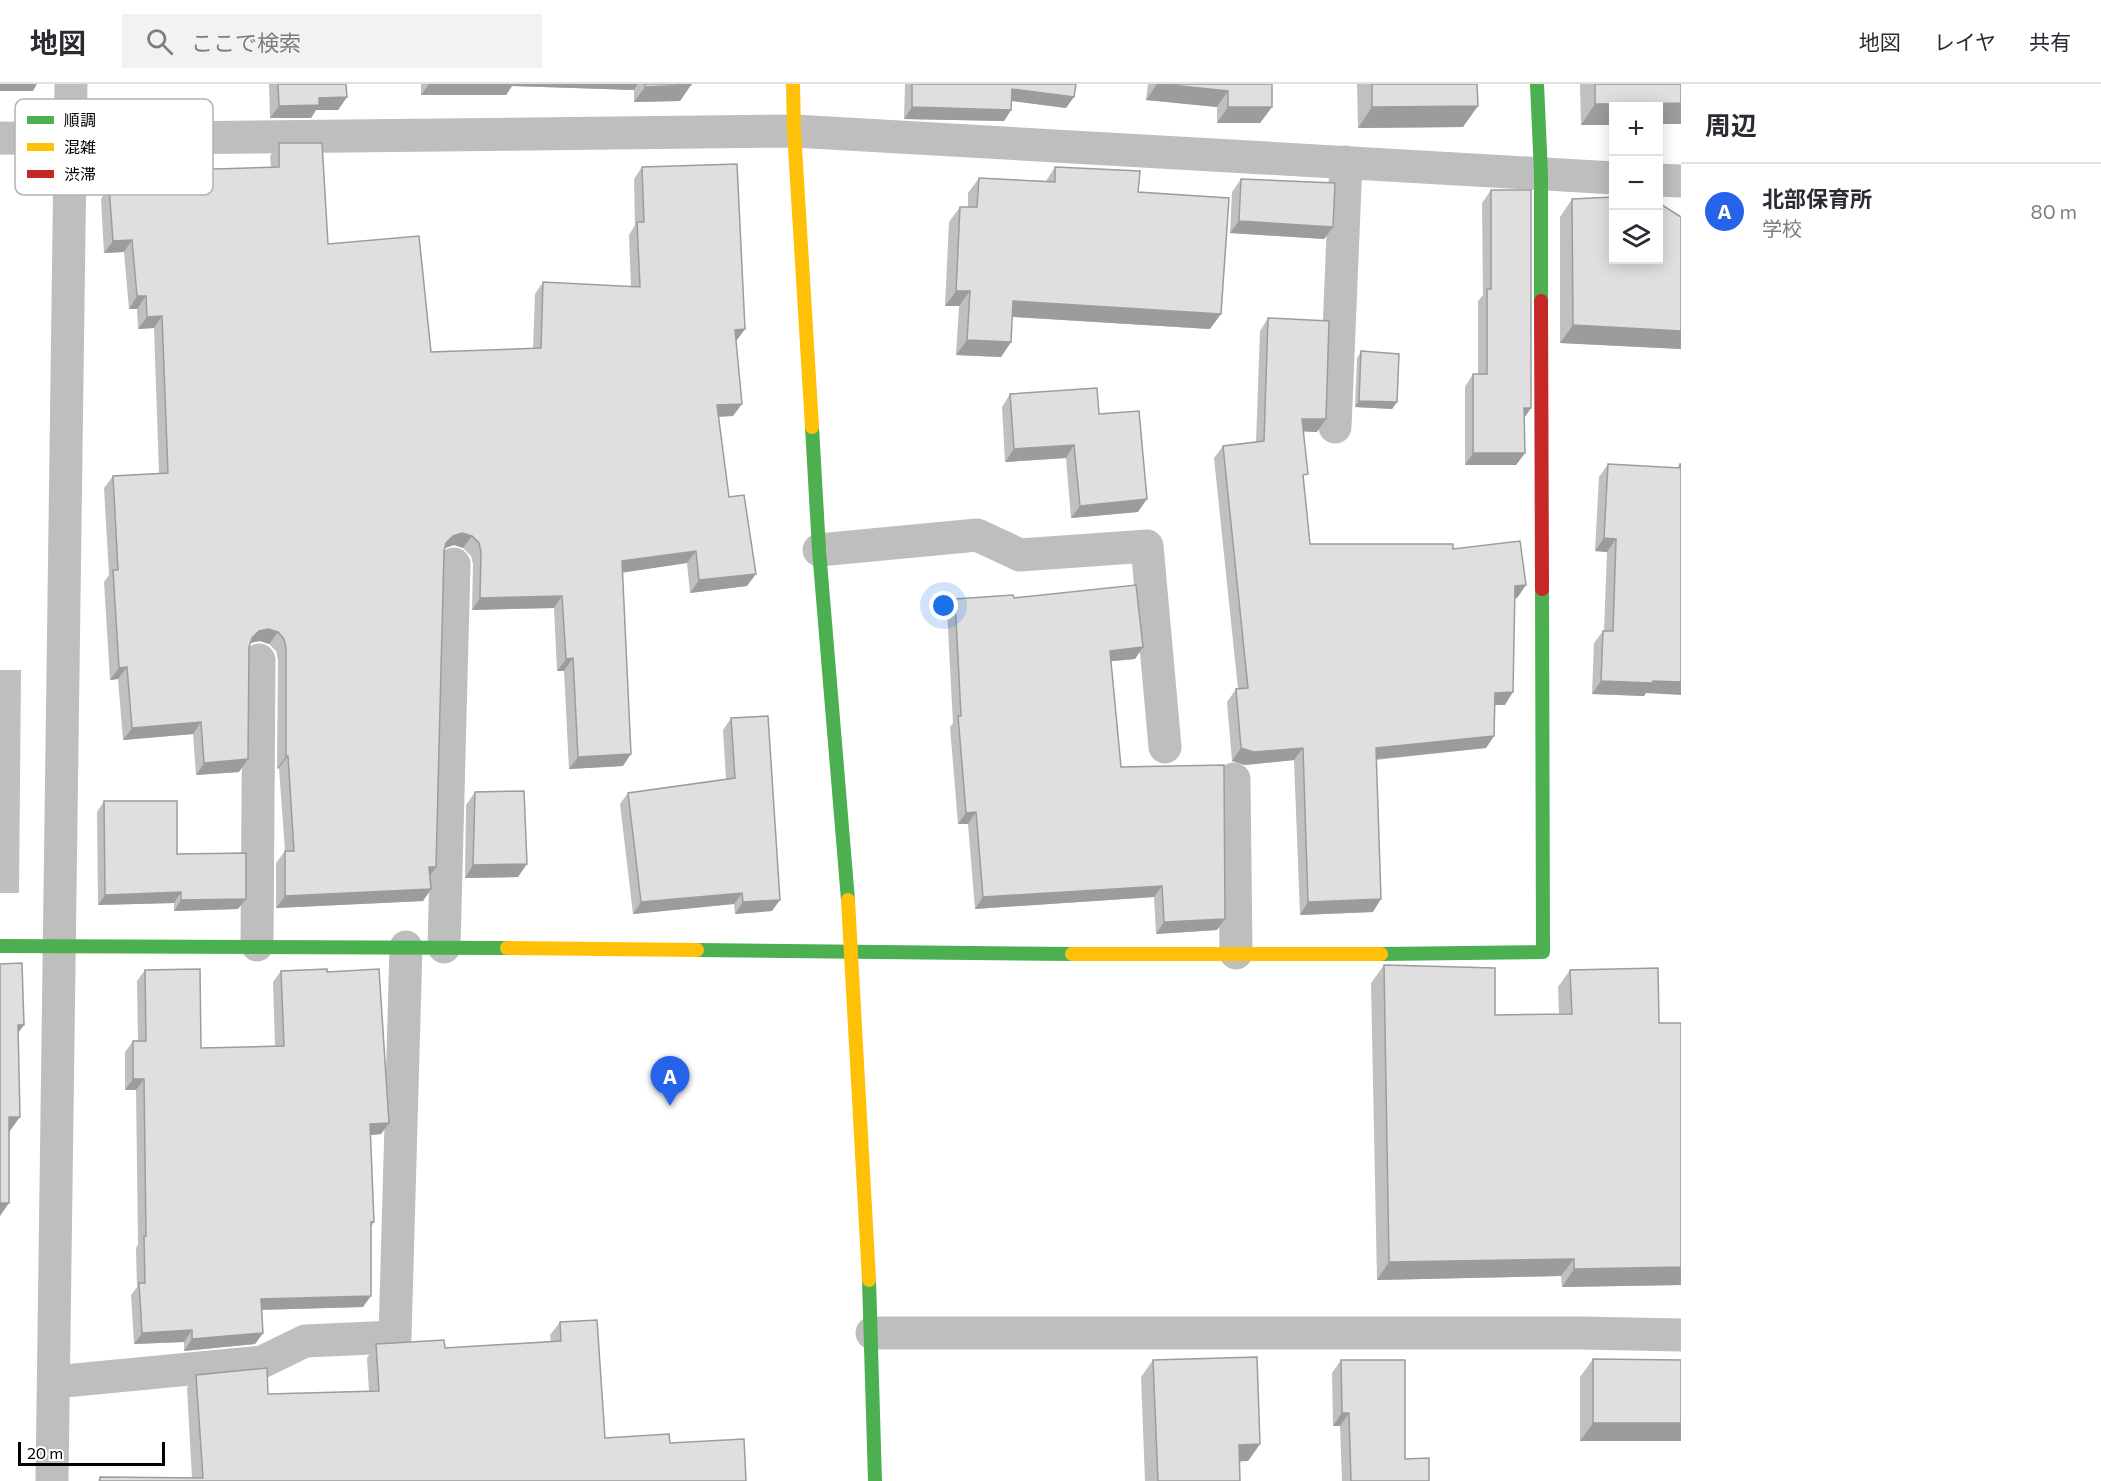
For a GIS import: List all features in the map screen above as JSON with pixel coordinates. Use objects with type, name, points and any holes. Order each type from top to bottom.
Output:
[{"type":"street","points":[[793,84],[819,550],[852,952],[872,1333],[875,1481]]},
{"type":"street","points":[[0,946],[406,946],[852,952],[1543,952],[1541,174],[1537,84]]},
{"type":"street","points":[[213,138],[794,132],[1609,178]]},
{"type":"street","points":[[0,138],[15,138]]},
{"type":"street","points":[[1335,427],[1346,162]]},
{"type":"street","points":[[1663,180],[1681,181]]},
{"type":"street","points":[[52,1481],[70,195]]},
{"type":"street","points":[[819,550],[977,535],[1020,555],[1147,546],[1166,747]]},
{"type":"street","points":[[444,947],[454,564]]},
{"type":"street","points":[[257,945],[259,660]]},
{"type":"street","points":[[1234,778],[1236,953]]},
{"type":"street","points":[[54,1382],[262,1362],[305,1341],[394,1336],[406,946]]},
{"type":"street","points":[[872,1333],[1681,1335]]},
{"type":"shaded area","points":[[0,670],[21,670],[19,893],[0,893]]},
{"type":"building","points":[[278,84],[346,84],[347,97],[319,98],[319,105],[279,106]]},
{"type":"building","points":[[645,84],[691,84],[691,85],[645,87]]},
{"type":"building","points":[[912,84],[1076,84],[1074,97],[1012,89],[1011,110],[912,107]]},
{"type":"building","points":[[1161,84],[1272,84],[1272,107],[1228,107],[1228,91]]},
{"type":"building","points":[[1372,84],[1477,84],[1478,106],[1372,107]]},
{"type":"building","points":[[1595,84],[1681,84],[1681,103],[1609,102],[1609,104],[1595,104]]},
{"type":"building","points":[[279,143],[322,143],[328,244],[419,236],[431,352],[541,348],[543,282],[640,287],[637,222],[644,222],[642,167],[737,164],[745,329],[735,330],[742,404],[717,405],[729,497],[744,495],[756,574],[699,580],[696,551],[622,561],[631,754],[578,757],[573,658],[566,659],[562,596],[480,598],[481,552],[479,543],[472,536],[462,533],[453,536],[446,543],[444,551],[436,867],[429,867],[431,889],[285,896],[285,851],[294,851],[288,756],[286,756],[286,648],[284,639],[278,632],[268,629],[259,631],[252,638],[249,647],[248,759],[204,763],[201,722],[132,728],[127,667],[119,668],[113,570],[118,570],[113,476],[168,473],[162,316],[147,317],[146,296],[137,296],[132,240],[113,241],[110,195],[213,195],[213,169],[279,167]]},
{"type":"building","points":[[1055,167],[1140,171],[1138,192],[1229,198],[1221,314],[1013,301],[1011,342],[967,340],[970,291],[956,291],[960,207],[977,207],[979,178],[1055,182]]},
{"type":"building","points":[[1241,179],[1335,183],[1333,227],[1239,221]]},
{"type":"building","points":[[1491,190],[1531,190],[1531,408],[1524,408],[1525,453],[1473,453],[1473,374],[1487,374],[1487,289],[1491,289]]},
{"type":"building","points":[[1609,197],[1609,264],[1663,264],[1663,206],[1681,217],[1681,331],[1573,325],[1572,199]]},
{"type":"building","points":[[1268,318],[1329,321],[1326,419],[1302,419],[1308,474],[1303,475],[1310,544],[1453,544],[1453,549],[1520,541],[1526,585],[1515,586],[1513,692],[1495,693],[1494,736],[1376,748],[1381,899],[1308,902],[1303,748],[1254,752],[1241,748],[1236,689],[1248,688],[1223,446],[1264,441]]},
{"type":"building","points":[[1361,351],[1399,354],[1397,402],[1359,401]]},
{"type":"building","points":[[1097,388],[1099,414],[1139,411],[1147,499],[1080,506],[1074,445],[1014,449],[1010,394]]},
{"type":"building","points":[[1608,464],[1680,468],[1681,464],[1681,682],[1601,681],[1603,631],[1613,631],[1616,539],[1604,538]]},
{"type":"building","points":[[1136,585],[1143,647],[1110,651],[1121,767],[1224,765],[1225,919],[1164,922],[1162,886],[983,897],[976,812],[966,813],[958,716],[961,716],[955,599],[1013,595],[1014,598]]},
{"type":"building","points":[[768,716],[780,900],[743,902],[742,893],[641,902],[628,793],[735,778],[731,718]]},
{"type":"building","points":[[524,791],[527,864],[473,865],[475,792]]},
{"type":"building","points":[[104,801],[177,801],[177,854],[246,853],[246,899],[181,900],[181,892],[105,895]]},
{"type":"building","points":[[22,963],[24,1025],[18,1025],[20,1117],[9,1117],[9,1203],[0,1203],[0,964]]},
{"type":"building","points":[[1384,965],[1495,968],[1495,1015],[1572,1014],[1570,970],[1658,968],[1659,1023],[1681,1023],[1681,1267],[1574,1269],[1574,1259],[1389,1262]]},
{"type":"building","points":[[200,969],[201,1048],[284,1046],[281,971],[327,969],[327,972],[379,969],[389,1123],[370,1124],[374,1222],[371,1222],[371,1296],[261,1299],[263,1333],[192,1339],[192,1330],[142,1333],[139,1283],[145,1283],[144,1079],[133,1079],[133,1041],[146,1041],[145,970]]},
{"type":"building","points":[[597,1320],[605,1438],[669,1434],[670,1443],[744,1439],[746,1481],[100,1481],[100,1477],[203,1478],[196,1375],[267,1368],[268,1394],[379,1391],[376,1344],[444,1340],[445,1348],[561,1341],[560,1322]]},
{"type":"building","points":[[1257,1357],[1260,1444],[1239,1445],[1240,1481],[1158,1481],[1153,1360]]},
{"type":"building","points":[[1593,1359],[1681,1360],[1681,1423],[1593,1423]]},
{"type":"building","points":[[1341,1360],[1405,1360],[1405,1459],[1429,1458],[1429,1481],[1351,1481],[1349,1413],[1342,1413]]},
{"type":"traffic: fast","points":[[1537,84],[1541,174],[1541,301]]},
{"type":"traffic: fast","points":[[812,427],[819,550],[848,900]]},
{"type":"traffic: fast","points":[[1381,954],[1543,952],[1542,589]]},
{"type":"traffic: fast","points":[[0,946],[507,948]]},
{"type":"traffic: fast","points":[[697,950],[1072,954]]},
{"type":"traffic: fast","points":[[869,1280],[875,1481]]},
{"type":"traffic: slow","points":[[793,84],[812,427]]},
{"type":"traffic: slow","points":[[848,900],[869,1280]]},
{"type":"traffic: slow","points":[[507,948],[697,950]]},
{"type":"traffic: slow","points":[[1072,954],[1381,954]]},
{"type":"traffic: jam","points":[[1541,301],[1542,589]]},
{"type":"place","name":"北部保育所","points":[[670,1106]]}]
